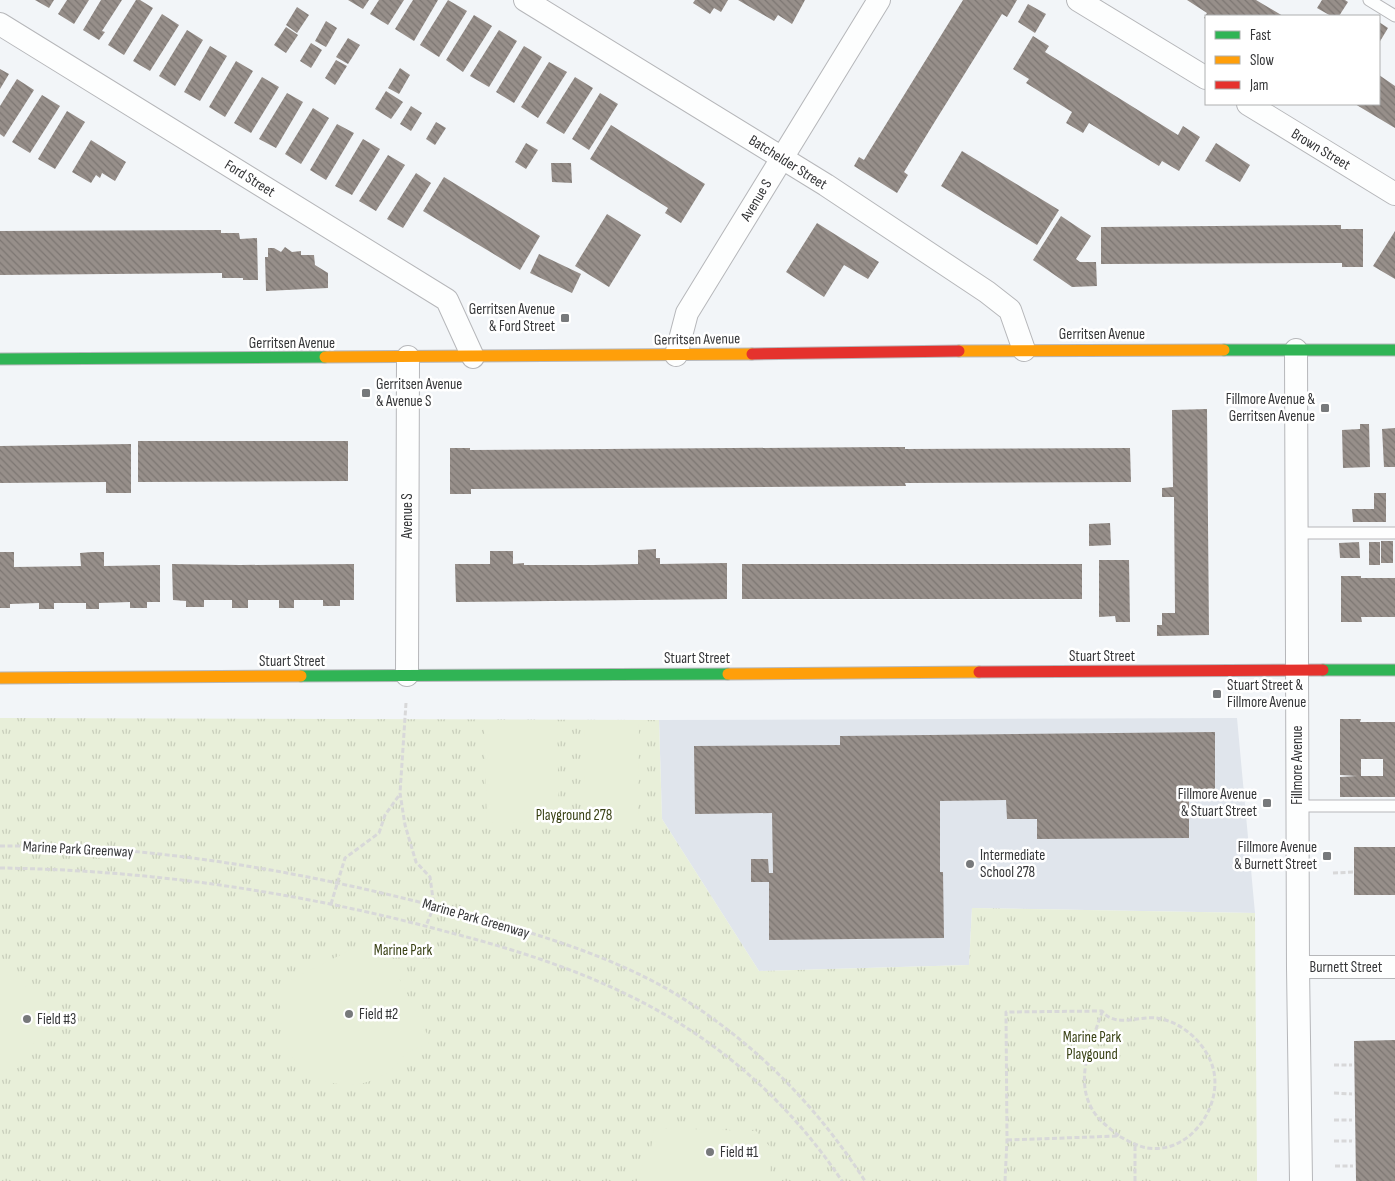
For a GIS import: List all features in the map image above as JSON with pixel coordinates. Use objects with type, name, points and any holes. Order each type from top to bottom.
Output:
[{"type":"main road","name":"Gerritsen Avenue","points":[[0,359],[473,357],[1024,350],[1395,350]]},
{"type":"main road","name":"Stuart Street","points":[[0,678],[1395,670]]},
{"type":"street","name":"Batchelder Street","points":[[525,0],[781,158],[979,286],[1010,310],[1024,350]]},
{"type":"street","name":"Avenue S","points":[[676,355],[687,313],[879,0]]},
{"type":"street","points":[[1078,0],[1205,77]]},
{"type":"street","name":"Ford Street","points":[[0,24],[447,300],[473,357]]},
{"type":"street","name":"Brown Street","points":[[1250,105],[1395,194]]},
{"type":"street","name":"Fillmore Avenue","points":[[1296,350],[1296,670],[1301,1181]]},
{"type":"street","name":"Avenue S","points":[[407,675],[408,357]]},
{"type":"street","name":"Burnett Street","points":[[1298,967],[1395,967]]},
{"type":"lane","points":[[1369,0],[1395,16]]},
{"type":"lane","points":[[1296,533],[1395,533]]},
{"type":"lane","points":[[1297,806],[1395,806]]},
{"type":"path","points":[[406,703],[400,793],[405,825],[416,862],[430,878],[434,906],[426,926]]},
{"type":"path","points":[[331,904],[345,858],[379,832],[385,815],[400,793]]},
{"type":"path","name":"Marine Park Greenway","points":[[0,846],[40,846],[177,856],[280,872],[409,899],[500,924],[598,957],[646,978],[692,1004],[740,1040],[790,1086],[829,1129],[865,1181]]},
{"type":"path","name":"Marine Park Greenway","points":[[0,868],[120,874],[252,889],[331,904],[426,926],[569,969],[630,996],[679,1023],[714,1046],[758,1082],[801,1125],[842,1181]]},
{"type":"path","points":[[1333,873],[1354,872]]},
{"type":"path","points":[[1005,1181],[1007,1140],[1006,1012],[1102,1011],[1114,1020],[1157,1018],[1183,1028],[1204,1048],[1213,1068],[1213,1098],[1206,1117],[1199,1126],[1180,1141],[1168,1146],[1148,1148],[1135,1145],[1120,1136],[1097,1117],[1086,1097],[1084,1083],[1087,1054],[1102,1011]]},
{"type":"path","points":[[1334,1065],[1352,1065]]},
{"type":"path","points":[[1334,1092],[1352,1094]]},
{"type":"path","points":[[1334,1120],[1352,1120]]},
{"type":"path","points":[[1007,1140],[1120,1136]]},
{"type":"path","points":[[1334,1141],[1352,1141]]},
{"type":"path","points":[[1135,1145],[1135,1181]]},
{"type":"path","points":[[1335,1166],[1353,1166]]},
{"type":"shaded area","name":"Intermediate School 278","points":[[1237,718],[1255,913],[972,908],[969,965],[759,971],[662,819],[659,720]]},
{"type":"green space","name":"Marine Park","points":[[0,718],[659,720],[662,819],[759,971],[969,965],[972,908],[1255,913],[1257,1181],[0,1181]]},
{"type":"green space","points":[[484,720],[557,720],[559,824],[487,822]]},
{"type":"green space","points":[[585,720],[639,720],[638,826],[584,826]]},
{"type":"green space","name":"Field #2","points":[[364,943],[386,951],[431,1042],[407,1053],[391,1070],[375,1079],[361,1084],[346,1085],[332,1083],[306,1071],[295,1061],[287,1048],[282,1034],[281,1011],[273,989]]},
{"type":"green space","name":"Field #3","points":[[0,957],[57,1023],[35,1041],[22,1064],[11,1074],[0,1080]]},
{"type":"green space","name":"Field #1","points":[[654,1128],[756,1131],[771,1148],[770,1181],[639,1181],[643,1165],[651,1149]]},
{"type":"building","points":[[35,0],[54,0],[49,8]]},
{"type":"building","points":[[67,0],[89,0],[74,24],[58,14]]},
{"type":"building","points":[[101,0],[122,0],[102,31],[105,32],[99,40],[83,30]]},
{"type":"building","points":[[136,0],[140,0],[153,8],[124,55],[108,45]]},
{"type":"building","points":[[348,0],[369,0],[363,9]]},
{"type":"building","points":[[379,0],[404,0],[388,25],[370,14]]},
{"type":"building","points":[[413,0],[438,0],[414,41],[395,29]]},
{"type":"building","points":[[448,0],[467,11],[439,57],[420,45]]},
{"type":"building","points":[[695,0],[728,0],[721,12],[714,8],[710,14],[693,3]]},
{"type":"building","points":[[738,0],[805,0],[792,24],[778,15],[774,21]]},
{"type":"building","points":[[963,0],[1017,0],[1007,17],[1002,14],[934,123],[904,172],[908,175],[897,193],[854,166],[859,157],[864,160]]},
{"type":"building","points":[[1187,0],[1256,0],[1281,15],[1206,15],[1207,13]]},
{"type":"building","points":[[1322,0],[1345,0],[1348,2],[1340,15],[1329,15],[1317,8]]},
{"type":"building","points":[[1028,4],[1046,14],[1035,33],[1018,22]]},
{"type":"building","points":[[297,7],[309,15],[297,33],[286,25]]},
{"type":"building","points":[[162,14],[179,25],[150,71],[133,61]]},
{"type":"building","points":[[474,15],[492,26],[463,72],[446,60]]},
{"type":"building","points":[[326,21],[337,28],[326,47],[315,41]]},
{"type":"building","points":[[1380,23],[1388,28],[1380,41]]},
{"type":"building","points":[[286,27],[298,35],[286,53],[274,45]]},
{"type":"building","points":[[187,30],[203,40],[175,86],[159,76]]},
{"type":"building","points":[[499,30],[517,41],[489,87],[470,76]]},
{"type":"building","points":[[1033,36],[1049,46],[1045,52],[1178,135],[1183,126],[1200,137],[1179,171],[1162,161],[1159,166],[1089,123],[1083,133],[1066,123],[1072,112],[1026,83],[1029,79],[1013,69]]},
{"type":"building","points":[[348,38],[360,45],[348,64],[336,57]]},
{"type":"building","points":[[311,43],[322,50],[311,68],[300,61]]},
{"type":"building","points":[[210,46],[227,56],[200,101],[184,92]]},
{"type":"building","points":[[524,46],[542,57],[514,103],[496,92]]},
{"type":"building","points":[[336,60],[347,66],[335,85],[325,78]]},
{"type":"building","points":[[236,61],[253,71],[225,117],[209,107]]},
{"type":"building","points":[[549,62],[567,72],[538,118],[521,107]]},
{"type":"building","points":[[400,68],[410,75],[399,94],[388,88]]},
{"type":"building","points":[[0,69],[9,74],[0,89]]},
{"type":"building","points":[[1380,76],[1395,86],[1395,128],[1357,105],[1380,105]]},
{"type":"building","points":[[262,77],[279,87],[251,133],[234,123]]},
{"type":"building","points":[[575,77],[593,88],[564,134],[546,123]]},
{"type":"building","points":[[17,79],[34,90],[4,137],[0,134],[0,106]]},
{"type":"building","points":[[386,91],[403,102],[391,119],[375,109]]},
{"type":"building","points":[[287,93],[303,102],[276,148],[259,139]]},
{"type":"building","points":[[600,93],[618,104],[589,150],[572,139]]},
{"type":"building","points":[[42,95],[60,106],[30,153],[12,142]]},
{"type":"building","points":[[411,106],[422,113],[411,131],[400,124]]},
{"type":"building","points":[[313,108],[329,118],[301,164],[285,154]]},
{"type":"building","points":[[67,111],[85,122],[55,169],[38,159]]},
{"type":"building","points":[[436,122],[446,128],[435,145],[426,139]]},
{"type":"building","points":[[337,124],[354,133],[326,180],[310,170]]},
{"type":"building","points":[[611,125],[705,184],[681,223],[665,213],[668,208],[590,159]]},
{"type":"building","points":[[363,139],[380,149],[352,195],[335,186]]},
{"type":"building","points":[[91,140],[126,162],[115,181],[102,173],[100,178],[96,175],[91,183],[72,172]]},
{"type":"building","points":[[526,143],[538,150],[526,169],[515,162]]},
{"type":"building","points":[[1216,143],[1250,165],[1240,182],[1205,161]]},
{"type":"building","points":[[962,151],[1059,210],[1037,245],[941,186]]},
{"type":"building","points":[[388,155],[405,165],[376,211],[359,201]]},
{"type":"building","points":[[551,163],[571,163],[572,183],[552,182]]},
{"type":"building","points":[[416,173],[431,183],[403,228],[387,219]]},
{"type":"building","points":[[444,177],[540,236],[520,270],[423,211]]},
{"type":"building","points":[[607,214],[641,235],[609,287],[575,266]]},
{"type":"building","points":[[1061,216],[1091,236],[1076,259],[1080,262],[1096,262],[1097,286],[1072,287],[1033,260]]},
{"type":"building","points":[[817,223],[879,262],[868,279],[844,265],[824,297],[786,272]]},
{"type":"building","points":[[1341,225],[1341,229],[1363,229],[1363,267],[1342,267],[1342,263],[1101,264],[1101,227]]},
{"type":"building","points":[[221,230],[221,233],[239,233],[240,239],[257,238],[258,280],[222,278],[222,273],[0,275],[0,231]]},
{"type":"building","points":[[1395,231],[1395,279],[1373,266]]},
{"type":"building","points":[[285,247],[292,252],[301,251],[301,255],[314,255],[315,265],[328,273],[328,288],[266,291],[265,257],[268,257],[268,248],[274,248],[281,252]]},
{"type":"building","points":[[539,254],[581,274],[572,293],[530,273]]},
{"type":"building","points":[[1207,409],[1209,635],[1157,636],[1157,625],[1162,625],[1162,613],[1175,613],[1174,497],[1162,497],[1162,488],[1173,487],[1172,410]]},
{"type":"building","points":[[1360,424],[1369,424],[1370,467],[1343,468],[1342,430],[1360,429]]},
{"type":"building","points":[[1395,428],[1395,467],[1384,467],[1382,429]]},
{"type":"building","points":[[138,441],[348,441],[348,481],[138,482]]},
{"type":"building","points":[[131,444],[131,493],[106,493],[106,482],[0,483],[0,446]]},
{"type":"building","points":[[905,447],[905,449],[1130,448],[1131,482],[905,483],[906,486],[471,489],[471,494],[450,494],[450,448],[470,448],[470,450]]},
{"type":"building","points":[[1374,493],[1386,493],[1386,522],[1353,522],[1352,509],[1374,509]]},
{"type":"building","points":[[1110,523],[1111,545],[1089,546],[1089,524]]},
{"type":"building","points":[[1381,541],[1393,541],[1393,563],[1381,563]]},
{"type":"building","points":[[1359,542],[1360,558],[1340,558],[1339,543]]},
{"type":"building","points":[[1369,542],[1380,542],[1380,565],[1369,565]]},
{"type":"building","points":[[656,549],[656,558],[660,558],[660,564],[727,563],[727,599],[456,602],[455,564],[490,564],[490,551],[513,551],[513,564],[593,565],[638,564],[638,550]]},
{"type":"building","points":[[0,552],[14,552],[14,567],[81,566],[80,553],[92,552],[104,552],[104,566],[160,565],[160,602],[147,602],[147,608],[130,608],[130,602],[99,603],[99,609],[86,609],[86,603],[54,603],[54,609],[39,609],[39,603],[10,604],[10,608],[0,608]]},
{"type":"building","points":[[1099,560],[1129,560],[1130,622],[1116,622],[1115,616],[1099,617]]},
{"type":"building","points":[[172,564],[354,564],[354,600],[340,600],[340,606],[323,606],[323,600],[294,600],[294,608],[279,608],[279,600],[248,600],[248,608],[232,608],[232,600],[204,600],[204,607],[186,607],[186,601],[173,600]]},
{"type":"building","points":[[742,564],[1082,564],[1082,599],[742,599]]},
{"type":"building","points":[[1341,576],[1395,578],[1395,617],[1361,617],[1362,622],[1341,622]]},
{"type":"building","points":[[1340,719],[1361,719],[1360,722],[1395,722],[1395,797],[1340,797],[1340,777],[1357,776],[1340,775]],"holes":[[[1361,759],[1383,759],[1383,776],[1361,776]]]},
{"type":"building","points":[[1215,732],[1215,800],[1189,800],[1189,838],[1037,839],[1037,819],[1007,819],[1006,800],[940,801],[940,872],[943,872],[944,938],[769,940],[769,882],[751,882],[751,859],[768,859],[769,873],[773,873],[772,813],[695,814],[694,746],[840,745],[840,736]]},
{"type":"building","points":[[1354,847],[1395,847],[1395,895],[1354,895]]},
{"type":"building","points":[[1395,1040],[1395,1181],[1356,1181],[1354,1041]]},
{"type":"traffic: fast","points":[[1224,350],[1395,350]]},
{"type":"traffic: fast","points":[[0,359],[325,357]]},
{"type":"traffic: fast","points":[[1323,670],[1395,670]]},
{"type":"traffic: fast","points":[[301,676],[728,674]]},
{"type":"traffic: slow","points":[[959,351],[1224,350]]},
{"type":"traffic: slow","points":[[325,357],[752,354]]},
{"type":"traffic: slow","points":[[728,674],[979,672]]},
{"type":"traffic: slow","points":[[0,678],[301,676]]},
{"type":"traffic: jam","points":[[752,354],[959,351]]},
{"type":"traffic: jam","points":[[979,672],[1323,670]]},
{"type":"place","name":"Gerritsen Avenue & Ford Street","points":[[565,318]]},
{"type":"place","name":"Gerritsen Avenue & Avenue S","points":[[366,393]]},
{"type":"place","name":"Fillmore Avenue & Gerritsen Avenue","points":[[1325,408]]},
{"type":"place","name":"Stuart Street & Fillmore Avenue","points":[[1217,694]]},
{"type":"place","name":"Fillmore Avenue & Stuart Street","points":[[1267,803]]},
{"type":"place","name":"Fillmore Avenue & Burnett Street","points":[[1327,856]]},
{"type":"place","name":"Intermediate School 278","points":[[970,864]]},
{"type":"place","name":"Field #2","points":[[349,1014]]},
{"type":"place","name":"Field #3","points":[[27,1019]]},
{"type":"place","name":"Field #1","points":[[710,1152]]},
{"type":"park label","name":"Playground 278","points":[[574,815]]},
{"type":"park label","name":"Marine Park Playgound","points":[[1092,1046]]}]
